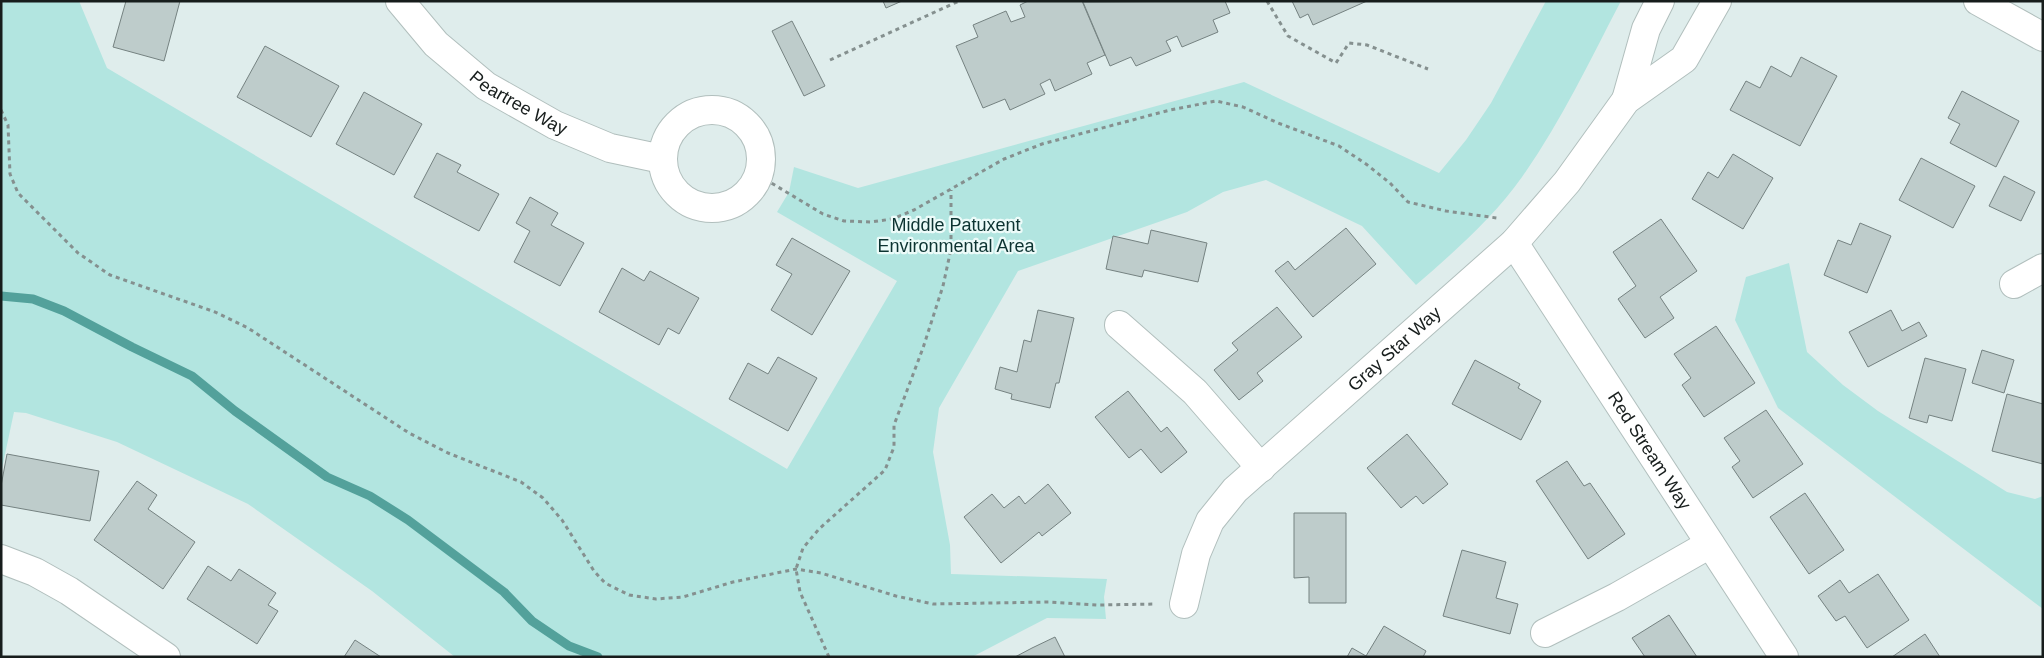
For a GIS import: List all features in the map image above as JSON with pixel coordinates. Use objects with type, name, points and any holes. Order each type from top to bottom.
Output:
[{"type":"street","name":"Peartree Way","points":[[400,1],[436,44],[486,86],[555,125],[610,148],[662,159]]},
{"type":"street","name":"Gray Star Way","points":[[1626,100],[1646,29],[1660,1]]},
{"type":"street","name":"Gray Star Way","points":[[1184,604],[1196,554],[1210,521],[1235,490],[1522,235],[1567,182],[1626,100],[1684,59],[1717,1]]},
{"type":"street","points":[[1978,1],[2043,37]]},
{"type":"street","points":[[698,112],[728,113],[742,120],[752,132],[759,146],[761,161],[758,176],[748,192],[733,204],[720,208],[706,208],[686,200],[670,186],[662,159],[665,144],[672,130],[683,120],[698,112]]},
{"type":"street","name":"Red Stream Way","points":[[1522,235],[1710,544],[1784,657]]},
{"type":"street","points":[[2014,284],[2043,268]]},
{"type":"street","points":[[1119,324],[1194,392],[1261,468]]},
{"type":"street","points":[[1544,632],[1617,597],[1710,544]]},
{"type":"street","points":[[1,559],[35,572],[69,591],[166,657]]},
{"type":"path","points":[[830,60],[959,1]]},
{"type":"path","points":[[1267,1],[1288,36],[1336,63],[1349,43],[1367,45],[1428,69]]},
{"type":"path","points":[[758,176],[823,214],[844,221],[871,222],[892,219],[951,190],[1004,159],[1042,144],[1170,110],[1216,101],[1243,107],[1278,124],[1339,146],[1390,183],[1408,202],[1424,207],[1486,216],[1522,235]]},
{"type":"path","points":[[1,110],[8,125],[10,174],[18,193],[78,253],[110,275],[215,312],[248,328],[409,433],[448,453],[521,482],[543,498],[562,520],[594,571],[605,583],[629,595],[656,599],[683,596],[733,582],[796,569],[821,573],[896,596],[933,604],[1049,602],[1098,606],[1184,604]]},
{"type":"path","points":[[830,657],[800,592],[796,569],[803,548],[819,529],[885,470],[894,447],[894,425],[920,356],[943,286],[951,249],[951,190]]},
{"type":"green space","name":"Middle Patuxent Environmental Area","points":[[1,1],[79,1],[107,68],[787,469],[897,281],[777,212],[789,192],[794,167],[858,188],[1244,82],[1439,173],[1466,140],[1491,103],[1546,1],[1621,1],[1550,135],[1522,177],[1499,207],[1459,247],[1416,285],[1362,226],[1266,180],[1223,192],[1187,212],[1018,271],[939,408],[933,452],[950,545],[951,574],[1107,579],[1104,597],[1106,619],[1047,618],[972,657],[455,657],[372,591],[248,504],[117,442],[26,413],[14,412],[1,473]]},
{"type":"green space","points":[[1789,263],[1807,352],[1843,385],[1878,411],[2007,492],[2035,499],[2043,496],[2043,609],[1778,408],[1735,320],[1746,277]]},
{"type":"building","points":[[126,1],[180,1],[164,61],[113,47]]},
{"type":"building","points":[[883,1],[902,1],[886,8]]},
{"type":"building","points":[[1028,1],[1082,1],[1105,55],[1087,63],[1092,74],[1055,91],[1050,79],[1040,84],[1045,94],[1010,110],[1005,99],[983,108],[956,46],[978,37],[973,25],[1006,11],[1011,22],[1025,17],[1020,5]]},
{"type":"building","points":[[1225,1],[1230,13],[1213,20],[1218,32],[1182,47],[1177,36],[1166,41],[1171,51],[1136,66],[1131,57],[1110,66],[1083,2]]},
{"type":"building","points":[[1292,1],[1367,1],[1313,25],[1308,14],[1300,18]]},
{"type":"building","points":[[792,21],[825,86],[804,96],[772,31]]},
{"type":"building","points":[[265,46],[339,86],[311,137],[237,97]]},
{"type":"building","points":[[1801,57],[1837,76],[1800,146],[1730,110],[1746,81],[1760,88],[1771,66],[1791,77]]},
{"type":"building","points":[[1962,91],[2019,121],[1996,167],[1950,143],[1960,124],[1948,118]]},
{"type":"building","points":[[364,92],[422,124],[394,175],[336,144]]},
{"type":"building","points":[[437,153],[461,165],[457,172],[499,194],[479,231],[414,197]]},
{"type":"building","points":[[1733,154],[1773,178],[1743,229],[1692,199],[1708,172],[1718,178]]},
{"type":"building","points":[[1921,158],[1975,186],[1953,228],[1899,200]]},
{"type":"building","points":[[2004,176],[2035,192],[2021,221],[1989,206]]},
{"type":"building","points":[[530,197],[558,213],[551,225],[584,243],[560,286],[514,262],[530,231],[516,223]]},
{"type":"building","points":[[1661,219],[1697,271],[1660,297],[1674,318],[1645,338],[1618,299],[1636,286],[1613,252]]},
{"type":"building","points":[[1860,223],[1891,236],[1867,293],[1824,275],[1838,240],[1851,245]]},
{"type":"building","points":[[1346,228],[1376,264],[1313,317],[1275,271],[1288,261],[1295,270]]},
{"type":"building","points":[[1151,230],[1207,243],[1198,282],[1144,270],[1142,277],[1106,269],[1113,236],[1148,244]]},
{"type":"building","points":[[792,238],[850,271],[812,335],[771,310],[792,274],[776,265]]},
{"type":"building","points":[[622,268],[644,281],[650,271],[699,298],[679,334],[668,328],[659,345],[599,312]]},
{"type":"building","points":[[1277,307],[1302,337],[1257,373],[1263,381],[1239,400],[1214,370],[1238,350],[1232,343]]},
{"type":"building","points":[[1038,310],[1074,318],[1059,383],[1056,383],[1050,408],[1011,399],[1012,394],[995,389],[1000,367],[1017,372],[1024,340],[1031,342]]},
{"type":"building","points":[[1891,310],[1902,331],[1919,322],[1927,336],[1868,367],[1849,332]]},
{"type":"building","points":[[1716,326],[1755,383],[1704,417],[1682,385],[1691,378],[1674,354]]},
{"type":"building","points":[[1982,350],[2014,360],[2004,393],[1972,383]]},
{"type":"building","points":[[778,357],[817,378],[788,431],[729,399],[748,363],[768,374]]},
{"type":"building","points":[[1925,358],[1966,369],[1952,421],[1929,415],[1927,423],[1909,418]]},
{"type":"building","points":[[1475,360],[1520,384],[1518,388],[1541,401],[1521,440],[1452,404]]},
{"type":"building","points":[[1128,391],[1161,432],[1167,427],[1187,452],[1161,473],[1141,449],[1129,458],[1095,417]]},
{"type":"building","points":[[2007,394],[2043,404],[2043,464],[1992,451]]},
{"type":"building","points":[[1766,410],[1803,464],[1753,498],[1732,467],[1740,461],[1724,438]]},
{"type":"building","points":[[1407,434],[1448,484],[1423,504],[1416,496],[1401,508],[1367,468]]},
{"type":"building","points":[[7,454],[99,471],[90,521],[1,505],[1,486]]},
{"type":"building","points":[[1567,461],[1584,486],[1590,483],[1625,534],[1588,559],[1536,481]]},
{"type":"building","points":[[137,481],[157,495],[148,509],[195,542],[163,589],[94,540]]},
{"type":"building","points":[[1048,484],[1071,513],[1042,536],[1039,532],[1001,563],[964,517],[992,494],[1004,508],[1019,496],[1025,504]]},
{"type":"building","points":[[1805,493],[1844,550],[1809,574],[1770,517]]},
{"type":"building","points":[[1294,513],[1346,513],[1346,603],[1309,603],[1309,577],[1294,578]]},
{"type":"building","points":[[1462,550],[1506,562],[1496,598],[1518,604],[1510,634],[1443,616]]},
{"type":"building","points":[[208,566],[231,581],[239,569],[276,593],[268,605],[278,611],[257,644],[187,599]]},
{"type":"building","points":[[1878,574],[1909,620],[1867,648],[1845,616],[1836,621],[1818,596],[1840,580],[1849,593]]},
{"type":"building","points":[[1669,615],[1697,657],[1645,657],[1632,638]]},
{"type":"building","points":[[1384,626],[1426,651],[1423,657],[1347,657],[1352,648],[1366,656]]},
{"type":"building","points":[[1925,634],[1940,657],[1892,657]]},
{"type":"building","points":[[1055,637],[1065,657],[1015,657],[1032,648]]},
{"type":"building","points":[[355,640],[381,657],[344,657]]},
{"type":"waterway","points":[[1,296],[33,299],[64,311],[192,376],[235,411],[327,477],[370,496],[408,520],[504,592],[532,621],[569,646],[598,657]]}]
